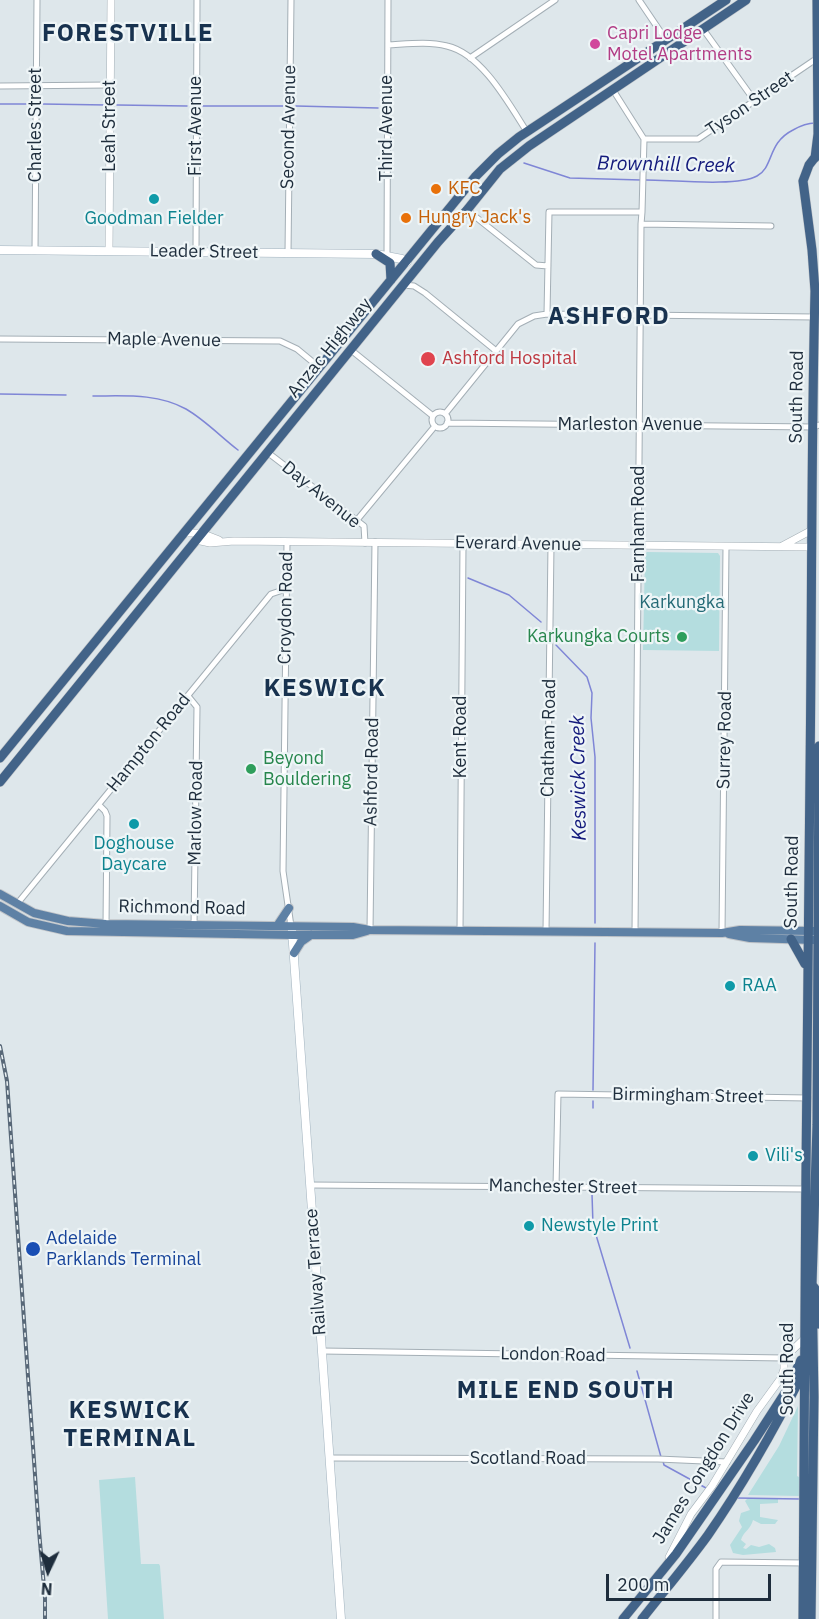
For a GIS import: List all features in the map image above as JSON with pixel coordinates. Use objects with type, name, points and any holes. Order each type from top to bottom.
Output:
[{"type":"highway","name":"Anzac Highway","points":[[0,758],[475,177],[498,154],[527,132],[726,0]]},
{"type":"highway","name":"Anzac Highway","points":[[0,782],[438,242],[495,176],[529,146],[746,0]]},
{"type":"highway","name":"South Road","points":[[808,1352],[804,1339],[817,1098],[815,547],[812,530],[816,426],[815,291],[803,181],[804,174],[817,155],[817,0]]},
{"type":"highway","points":[[633,61],[640,71]]},
{"type":"highway","points":[[475,177],[479,184],[495,176]]},
{"type":"highway","points":[[462,193],[474,189],[478,196]]},
{"type":"highway","points":[[402,287],[408,274],[407,262],[422,255],[438,242]]},
{"type":"highway","points":[[376,254],[390,264],[391,280]]},
{"type":"highway","points":[[366,311],[376,318]]},
{"type":"highway","points":[[324,384],[320,368],[328,369],[339,364]]},
{"type":"highway","points":[[278,419],[288,427]]},
{"type":"highway","points":[[129,601],[140,609]]},
{"type":"highway","name":"South Road","points":[[814,1125],[807,1098],[807,969],[815,935],[819,850],[816,772],[819,746]]},
{"type":"highway","points":[[791,939],[807,969]]},
{"type":"highway","name":"South Road","points":[[811,1190],[812,1284],[808,1352],[811,1379],[808,1498],[811,1619]]},
{"type":"highway","points":[[812,1284],[819,1294],[819,1323]]},
{"type":"highway","name":"James Congdon Drive","points":[[623,1619],[682,1545],[714,1491],[787,1390],[808,1352]]},
{"type":"highway","name":"James Congdon Drive","points":[[642,1619],[694,1553],[730,1502],[780,1417],[811,1379]]},
{"type":"highway","name":"South Road","points":[[803,1619],[808,1563]]},
{"type":"main road","name":"Leader Street","points":[[0,250],[376,254],[407,262]]},
{"type":"main road","name":"Richmond Road","points":[[0,894],[34,913],[53,919],[106,928]]},
{"type":"main road","points":[[13,914],[17,904]]},
{"type":"main road","name":"Richmond Road","points":[[0,906],[28,922],[49,928],[278,930],[311,935],[353,935],[370,930]]},
{"type":"main road","points":[[289,908],[278,930],[289,941],[294,951],[311,935]]},
{"type":"main road","name":"Richmond Road","points":[[292,931],[353,927],[370,930],[722,933],[750,938],[791,939],[815,935]]},
{"type":"main road","name":"Richmond Road","points":[[722,933],[740,930],[815,935]]},
{"type":"main road","name":"Railway Terrace","points":[[292,931],[341,1619]]},
{"type":"street","name":"Charles Street","points":[[35,251],[37,0]]},
{"type":"street","name":"Leah Street","points":[[109,251],[111,0]]},
{"type":"street","name":"First Avenue","points":[[196,252],[197,0]]},
{"type":"street","name":"Second Avenue","points":[[288,253],[291,0]]},
{"type":"street","name":"Third Avenue","points":[[387,255],[388,0]]},
{"type":"street","points":[[538,0],[544,7]]},
{"type":"street","points":[[470,57],[555,0]]},
{"type":"street","points":[[639,0],[666,40]]},
{"type":"street","points":[[703,29],[754,100]]},
{"type":"street","points":[[388,45],[448,46],[470,57],[498,86],[527,132]]},
{"type":"street","name":"Tyson Street","points":[[644,139],[698,139],[816,59]]},
{"type":"street","points":[[0,86],[110,85]]},
{"type":"street","points":[[547,314],[549,212],[642,212],[644,139],[612,90]]},
{"type":"street","points":[[468,210],[536,264],[548,267]]},
{"type":"street","name":"Farnham Road","points":[[635,932],[642,212]]},
{"type":"street","points":[[641,224],[771,226]]},
{"type":"street","points":[[402,287],[414,286],[425,293],[495,350]]},
{"type":"street","points":[[445,414],[518,324],[534,316],[547,314],[815,317]]},
{"type":"street","name":"Maple Avenue","points":[[0,339],[280,342],[297,349],[320,368]]},
{"type":"street","points":[[351,350],[433,416]]},
{"type":"street","points":[[437,412],[445,414],[447,423],[441,428],[435,426],[432,422],[433,416],[437,412]]},
{"type":"street","name":"Marleston Avenue","points":[[447,423],[816,426]]},
{"type":"street","points":[[357,520],[435,426]]},
{"type":"street","name":"Day Avenue","points":[[267,452],[364,526],[365,543]]},
{"type":"street","points":[[780,548],[812,530]]},
{"type":"street","name":"Everard Avenue","points":[[185,533],[224,541],[815,547]]},
{"type":"street","name":"Croydon Road","points":[[287,542],[284,871],[292,931]]},
{"type":"street","name":"Ashford Road","points":[[370,930],[375,542]]},
{"type":"street","name":"Kent Road","points":[[460,931],[463,544]]},
{"type":"street","name":"Chatham Road","points":[[546,931],[551,545]]},
{"type":"street","name":"Surrey Road","points":[[722,933],[726,547]]},
{"type":"street","name":"Hampton Road","points":[[17,904],[271,594],[286,589]]},
{"type":"street","name":"Marlow Road","points":[[188,696],[197,707],[195,929]]},
{"type":"street","points":[[99,805],[107,816],[106,928]]},
{"type":"street","name":"Birmingham Street","points":[[556,1187],[558,1094],[817,1098]]},
{"type":"street","name":"Manchester Street","points":[[310,1185],[811,1190]]},
{"type":"street","points":[[784,1358],[804,1339]]},
{"type":"street","name":"London Road","points":[[322,1352],[784,1358]]},
{"type":"street","name":"James Congdon Drive","points":[[644,1594],[672,1552],[691,1514],[714,1491],[727,1462],[757,1410],[781,1378],[784,1358]]},
{"type":"street","points":[[811,1379],[819,1359]]},
{"type":"street","name":"Scotland Road","points":[[329,1458],[727,1462]]},
{"type":"street","points":[[716,1619],[716,1569],[721,1562],[808,1563]]},
{"type":"green space","name":"Karkungka","points":[[647,552],[718,553],[720,556],[719,651],[643,650],[645,554]]},
{"type":"green space","points":[[798,1406],[797,1476],[801,1478],[800,1496],[748,1495],[779,1446]]},
{"type":"green space","points":[[135,1477],[141,1564],[159,1564],[160,1566],[164,1619],[108,1619],[99,1480]]},
{"type":"green space","points":[[747,1499],[778,1499],[778,1503],[760,1504],[760,1517],[778,1520],[775,1524],[761,1524],[753,1520],[741,1540],[746,1544],[743,1548],[769,1544],[775,1548],[776,1552],[743,1555],[733,1553],[730,1545],[742,1527],[739,1521],[741,1513],[750,1510],[745,1501]]},
{"type":"waterway","name":"Brownhill Creek","points":[[0,104],[31,104]]},
{"type":"waterway","name":"Brownhill Creek","points":[[42,104],[107,105]]},
{"type":"waterway","name":"Brownhill Creek","points":[[117,105],[187,106]]},
{"type":"waterway","name":"Brownhill Creek","points":[[203,106],[284,106]]},
{"type":"waterway","name":"Brownhill Creek","points":[[296,106],[378,108]]},
{"type":"waterway","name":"Brownhill Creek","points":[[646,180],[720,182],[757,176],[766,167],[779,141],[785,135],[801,126],[815,123]]},
{"type":"waterway","name":"Brownhill Creek","points":[[524,163],[570,178],[641,180]]},
{"type":"waterway","name":"Keswick Creek","points":[[0,394],[66,395]]},
{"type":"waterway","name":"Keswick Creek","points":[[93,396],[140,396],[175,404],[200,418],[238,450]]},
{"type":"waterway","name":"Keswick Creek","points":[[468,578],[509,595],[541,622]]},
{"type":"waterway","name":"Keswick Creek","points":[[556,645],[587,677],[592,693],[591,718],[595,757],[595,923]]},
{"type":"waterway","name":"Keswick Creek","points":[[593,1090],[595,943]]},
{"type":"waterway","name":"Keswick Creek","points":[[593,1101],[593,1108]]},
{"type":"waterway","name":"Keswick Creek","points":[[592,1194],[593,1225],[630,1348]]},
{"type":"waterway","name":"Keswick Creek","points":[[637,1371],[661,1457]]},
{"type":"waterway","name":"Keswick Creek","points":[[663,1461],[664,1465],[706,1488]]},
{"type":"waterway","name":"Keswick Creek","points":[[736,1498],[800,1499]]},
{"type":"railway","points":[[0,1046],[7,1081],[45,1619]]},
{"type":"place","name":"Capri Lodge Motel Apartments","points":[[595,44]]},
{"type":"place","name":"KFC","points":[[436,189]]},
{"type":"place","name":"Goodman Fielder","points":[[154,199]]},
{"type":"place","name":"Hungry Jack's","points":[[406,218]]},
{"type":"place","name":"Ashford Hospital","points":[[428,359]]},
{"type":"place","name":"Karkungka Courts","points":[[682,637]]},
{"type":"place","name":"Beyond Bouldering","points":[[251,769]]},
{"type":"place","name":"Doghouse Daycare","points":[[134,824]]},
{"type":"place","name":"RAA","points":[[730,986]]},
{"type":"place","name":"Vili's","points":[[753,1156]]},
{"type":"place","name":"Newstyle Print","points":[[529,1226]]},
{"type":"place","name":"Adelaide Parklands Terminal","points":[[33,1249]]},
{"type":"district","name":"FORESTVILLE","points":[[128,34]]},
{"type":"district","name":"ASHFORD","points":[[609,317]]},
{"type":"district","name":"KESWICK","points":[[325,689]]},
{"type":"district","name":"MILE END SOUTH","points":[[566,1391]]},
{"type":"district","name":"KESWICK TERMINAL","points":[[130,1425]]}]
